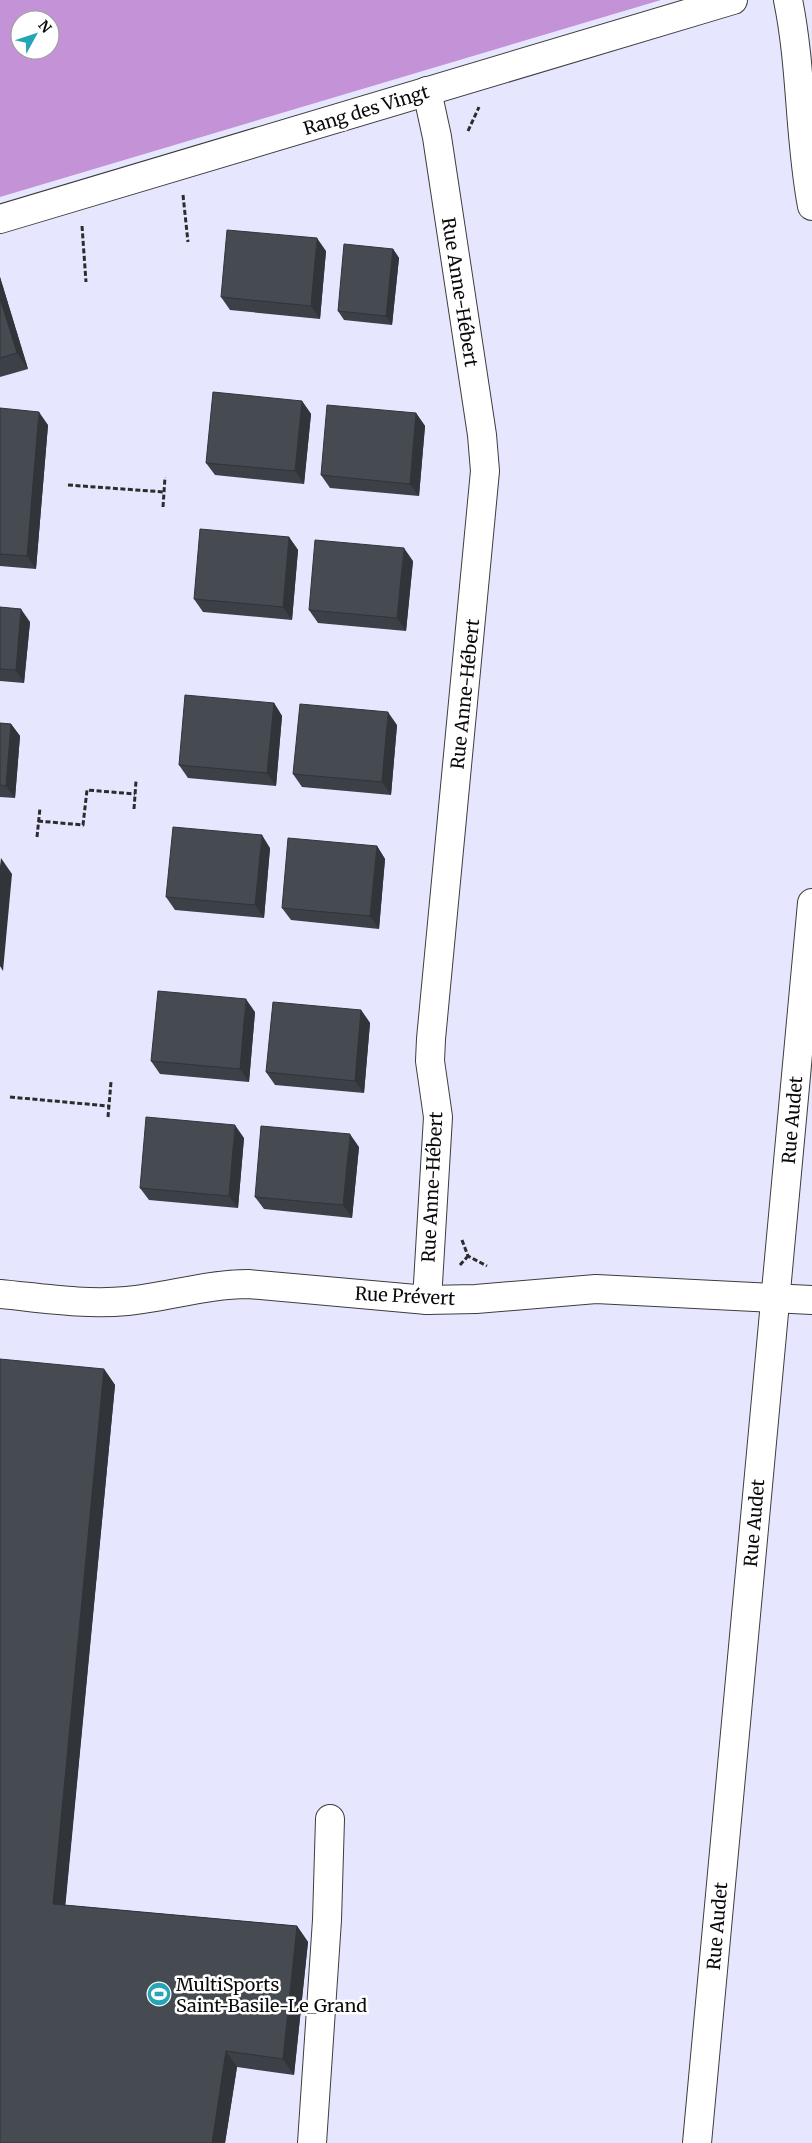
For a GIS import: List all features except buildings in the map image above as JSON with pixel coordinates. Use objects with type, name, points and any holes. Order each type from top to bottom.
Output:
[{"type":"street","name":"Rang des Vingt","points":[[0,219],[733,0]]},
{"type":"street","points":[[788,0],[794,28],[804,155],[812,206]]},
{"type":"street","name":"Rue Anne-Hébert","points":[[427,91],[437,137],[481,425],[485,471],[431,1039],[430,1061],[438,1117],[427,1300]]},
{"type":"street","name":"Rue Audet","points":[[697,2143],[812,903]]},
{"type":"street","name":"Rue Prévert","points":[[0,1294],[90,1302],[125,1301],[202,1287],[248,1284],[427,1300],[476,1299],[596,1289],[812,1300]]},
{"type":"street","points":[[312,2143],[327,1920],[330,1819]]},
{"type":"path","points":[[180,166],[188,242]]},
{"type":"path","points":[[80,196],[86,282]]},
{"type":"path","points":[[163,507],[165,477]]},
{"type":"path","points":[[68,485],[164,492]]},
{"type":"path","points":[[134,810],[136,781]]},
{"type":"path","points":[[38,821],[83,825],[87,790],[135,794]]},
{"type":"path","points":[[37,837],[40,808]]},
{"type":"path","points":[[108,1117],[111,1082]]},
{"type":"path","points":[[10,1097],[108,1106]]},
{"type":"shaded area","points":[[0,0],[661,0],[0,197]]},
{"type":"place","name":"MultiSports Saint-Basile-Le_Grand","points":[[159,1994]]}]
